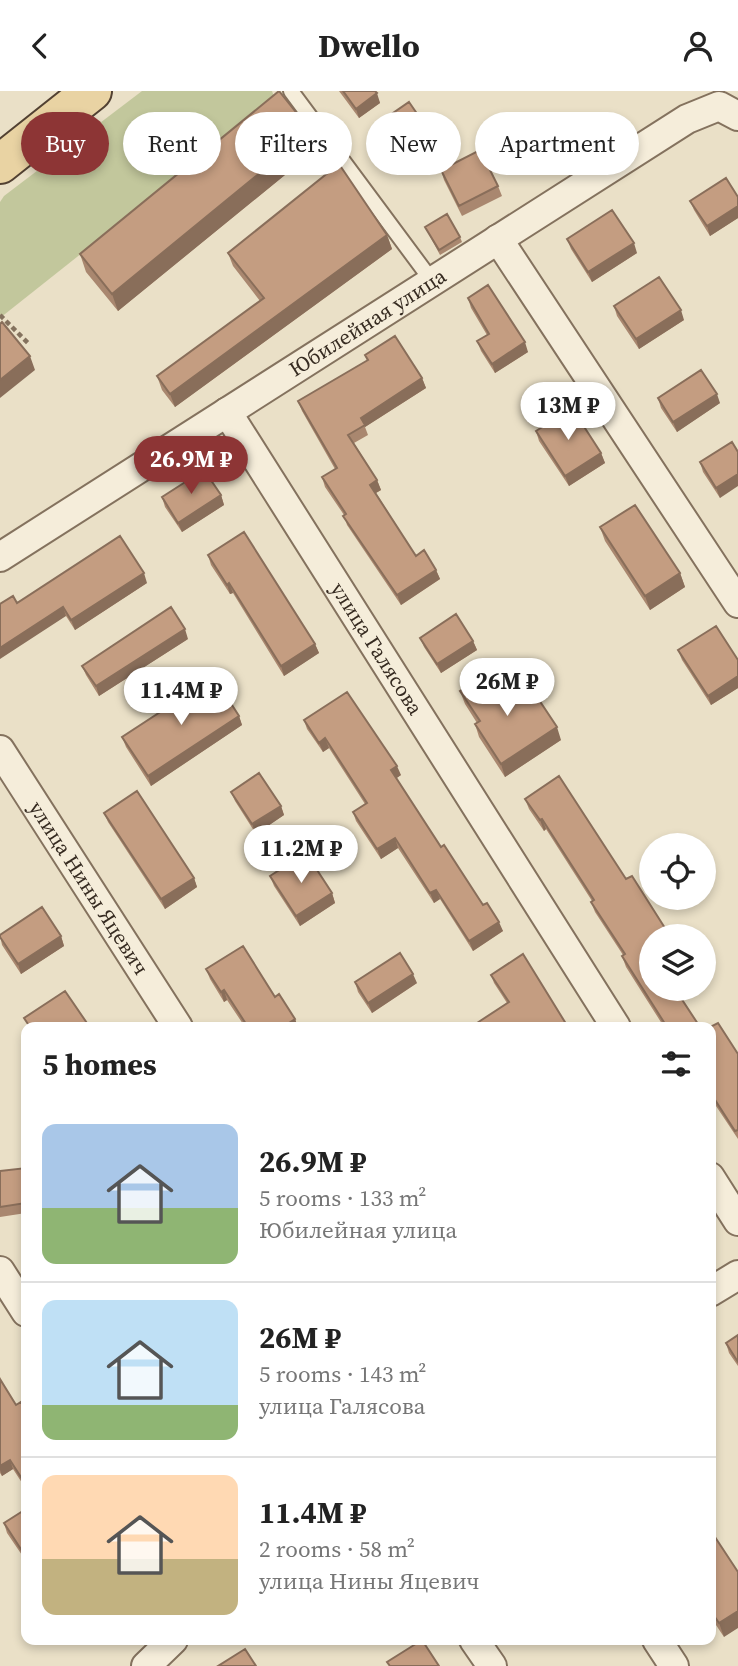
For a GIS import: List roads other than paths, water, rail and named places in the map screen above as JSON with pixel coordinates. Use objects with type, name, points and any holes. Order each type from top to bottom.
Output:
[{"type":"main road","points":[[0,164],[92,91]]},
{"type":"street","name":"Юбилейная улица","points":[[0,557],[687,119],[719,106],[738,116]]},
{"type":"street","points":[[498,239],[738,603]]},
{"type":"street","name":"улица Галясова","points":[[227,412],[613,1022]]},
{"type":"street","name":"улица Нины Яцевич","points":[[0,750],[174,1022]]},
{"type":"street","points":[[716,1186],[738,1221]]},
{"type":"street","points":[[0,1271],[21,1304]]},
{"type":"street","points":[[716,1288],[738,1275]]},
{"type":"street","points":[[151,1665],[169,1645]]},
{"type":"street","points":[[477,1645],[492,1666]]},
{"type":"street","points":[[660,1645],[674,1666]]},
{"type":"lane","points":[[291,91],[432,281]]}]
